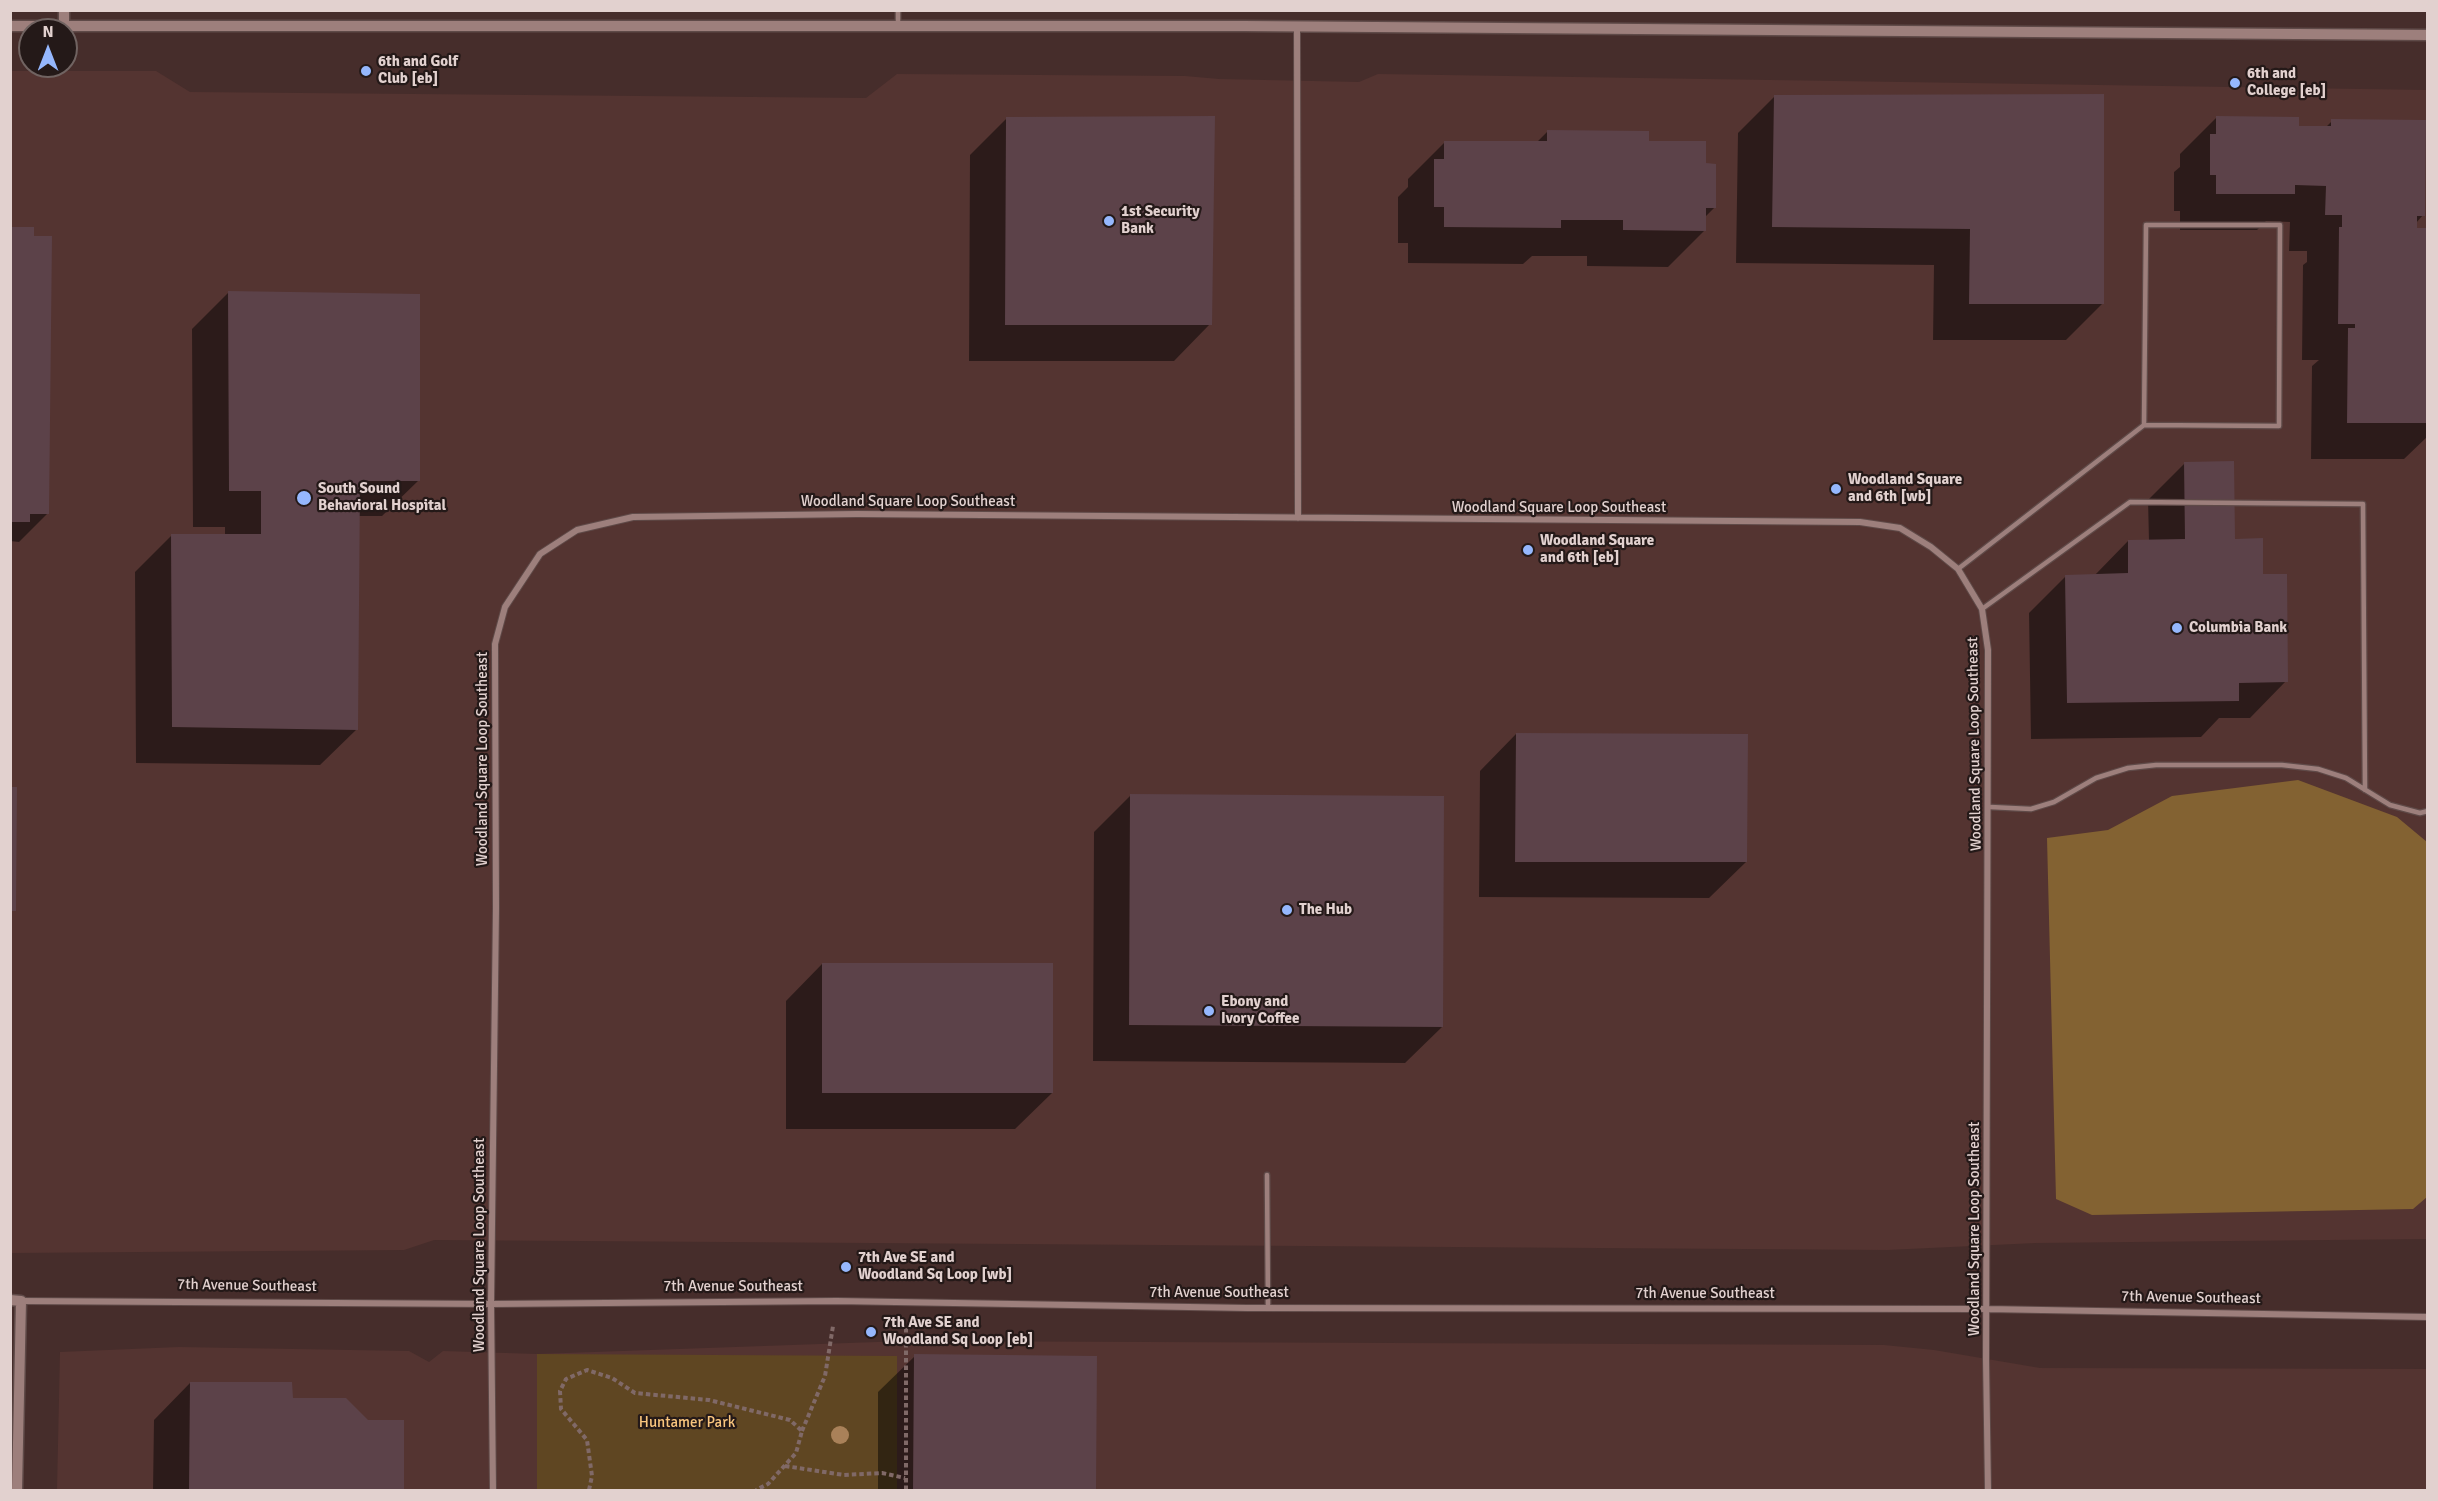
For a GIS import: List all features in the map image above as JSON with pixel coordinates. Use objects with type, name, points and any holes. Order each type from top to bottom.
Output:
[{"type":"street","points":[[78,26],[898,26],[2427,35]]},
{"type":"street","points":[[1297,28],[1298,518]]},
{"type":"street","name":"Woodland Square Loop Southeast","points":[[493,1491],[491,1304],[496,908],[495,644],[505,607],[540,554],[577,530],[633,517],[1021,514],[1860,522],[1900,528],[1931,547],[1958,569],[1982,609],[1988,650],[1990,807],[1988,1491]]},
{"type":"street","points":[[16,1300],[17,1491]]},
{"type":"street","name":"7th Avenue Southeast","points":[[16,1300],[491,1304],[837,1301],[1268,1308],[1987,1310],[2427,1317]]},
{"type":"lane","points":[[898,10],[898,26]]},
{"type":"lane","points":[[1958,569],[2144,426],[2279,426],[2280,225],[2146,225],[2144,426]]},
{"type":"lane","points":[[1982,609],[2130,502],[2363,504],[2365,790]]},
{"type":"lane","points":[[1990,807],[2031,809],[2054,802],[2096,778],[2128,768],[2156,765],[2294,767],[2318,770],[2346,778],[2390,805],[2420,813],[2427,811]]},
{"type":"lane","points":[[1268,1175],[1268,1308]]},
{"type":"path","points":[[756,1491],[768,1484],[796,1453],[802,1431],[825,1376],[837,1301]]},
{"type":"path","points":[[906,1491],[907,1303]]},
{"type":"path","points":[[589,1491],[592,1476],[587,1440],[561,1409],[560,1391],[566,1379],[587,1370],[612,1378],[635,1393],[665,1394],[720,1403],[790,1420],[802,1431]]},
{"type":"path","points":[[784,1466],[844,1475],[882,1473],[906,1478]]},
{"type":"shaded area","points":[[10,71],[18,71],[18,78],[78,78],[78,71],[156,71],[190,92],[866,98],[897,74],[1185,76],[1219,79],[1359,82],[1378,74],[2427,90],[2427,1239],[2036,1243],[1887,1250],[434,1240],[404,1250],[11,1253]]},
{"type":"shaded area","points":[[2298,780],[2397,817],[2427,842],[2427,1197],[2413,1209],[2092,1215],[2056,1199],[2047,838],[2108,830],[2172,796]]},
{"type":"shaded area","points":[[905,1341],[1884,1345],[1934,1350],[2040,1368],[2427,1369],[2427,1490],[57,1490],[60,1352],[179,1347],[409,1351],[429,1362],[443,1351],[537,1354]]},
{"type":"green space","name":"Huntamer Park","points":[[537,1354],[897,1356],[897,1490],[537,1490]]},
{"type":"building","points":[[2104,94],[2104,304],[1969,304],[1970,229],[1772,227],[1774,95]]},
{"type":"building","name":"1st Security Bank","points":[[1215,116],[1212,325],[1005,325],[1006,117]]},
{"type":"building","points":[[2216,116],[2299,117],[2299,126],[2331,126],[2331,119],[2426,120],[2425,216],[2417,216],[2417,228],[2428,228],[2428,423],[2347,423],[2348,328],[2355,328],[2355,324],[2338,324],[2339,227],[2342,227],[2342,215],[2325,215],[2326,186],[2295,185],[2295,194],[2216,194],[2216,175],[2210,175],[2210,134],[2216,134]]},
{"type":"building","points":[[1547,130],[1649,131],[1649,141],[1706,141],[1706,163],[1716,164],[1716,208],[1706,208],[1706,231],[1623,230],[1623,220],[1561,220],[1561,228],[1444,227],[1444,207],[1434,207],[1434,159],[1444,159],[1444,141],[1547,141]]},
{"type":"building","points":[[10,227],[34,227],[34,236],[52,236],[49,514],[30,514],[30,522],[10,522]]},
{"type":"building","points":[[228,291],[420,294],[420,481],[360,481],[358,730],[172,727],[171,534],[261,534],[261,491],[229,491]]},
{"type":"building","name":"Columbia Bank","points":[[2234,461],[2235,539],[2263,538],[2263,574],[2287,574],[2288,682],[2239,683],[2239,701],[2067,703],[2065,575],[2128,573],[2128,540],[2185,539],[2184,462]]},
{"type":"building","points":[[1516,733],[1748,734],[1747,862],[1515,862]]},
{"type":"building","points":[[10,787],[17,787],[16,911],[10,911]]},
{"type":"building","name":"The Hub","points":[[1130,794],[1444,796],[1443,1027],[1129,1025]]},
{"type":"building","points":[[822,963],[1053,963],[1053,1093],[822,1093]]},
{"type":"building","points":[[914,1354],[1097,1356],[1096,1490],[913,1490]]},
{"type":"building","points":[[190,1382],[292,1382],[293,1398],[346,1398],[368,1420],[404,1420],[404,1490],[189,1490]]},
{"type":"place","name":"6th and Golf Club [eb]","points":[[366,71]]},
{"type":"place","name":"6th and College [eb]","points":[[2235,83]]},
{"type":"place","name":"1st Security Bank","points":[[1109,221]]},
{"type":"place","name":"Woodland Square and 6th [wb]","points":[[1836,489]]},
{"type":"place","name":"South Sound Behavioral Hospital","points":[[304,498]]},
{"type":"place","name":"Woodland Square and 6th [eb]","points":[[1528,550]]},
{"type":"place","name":"Columbia Bank","points":[[2177,628]]},
{"type":"place","name":"The Hub","points":[[1287,910]]},
{"type":"place","name":"Ebony and Ivory Coffee","points":[[1209,1011]]},
{"type":"place","name":"7th Ave SE and Woodland Sq Loop [wb]","points":[[846,1267]]},
{"type":"place","name":"7th Ave SE and Woodland Sq Loop [eb]","points":[[871,1332]]}]
